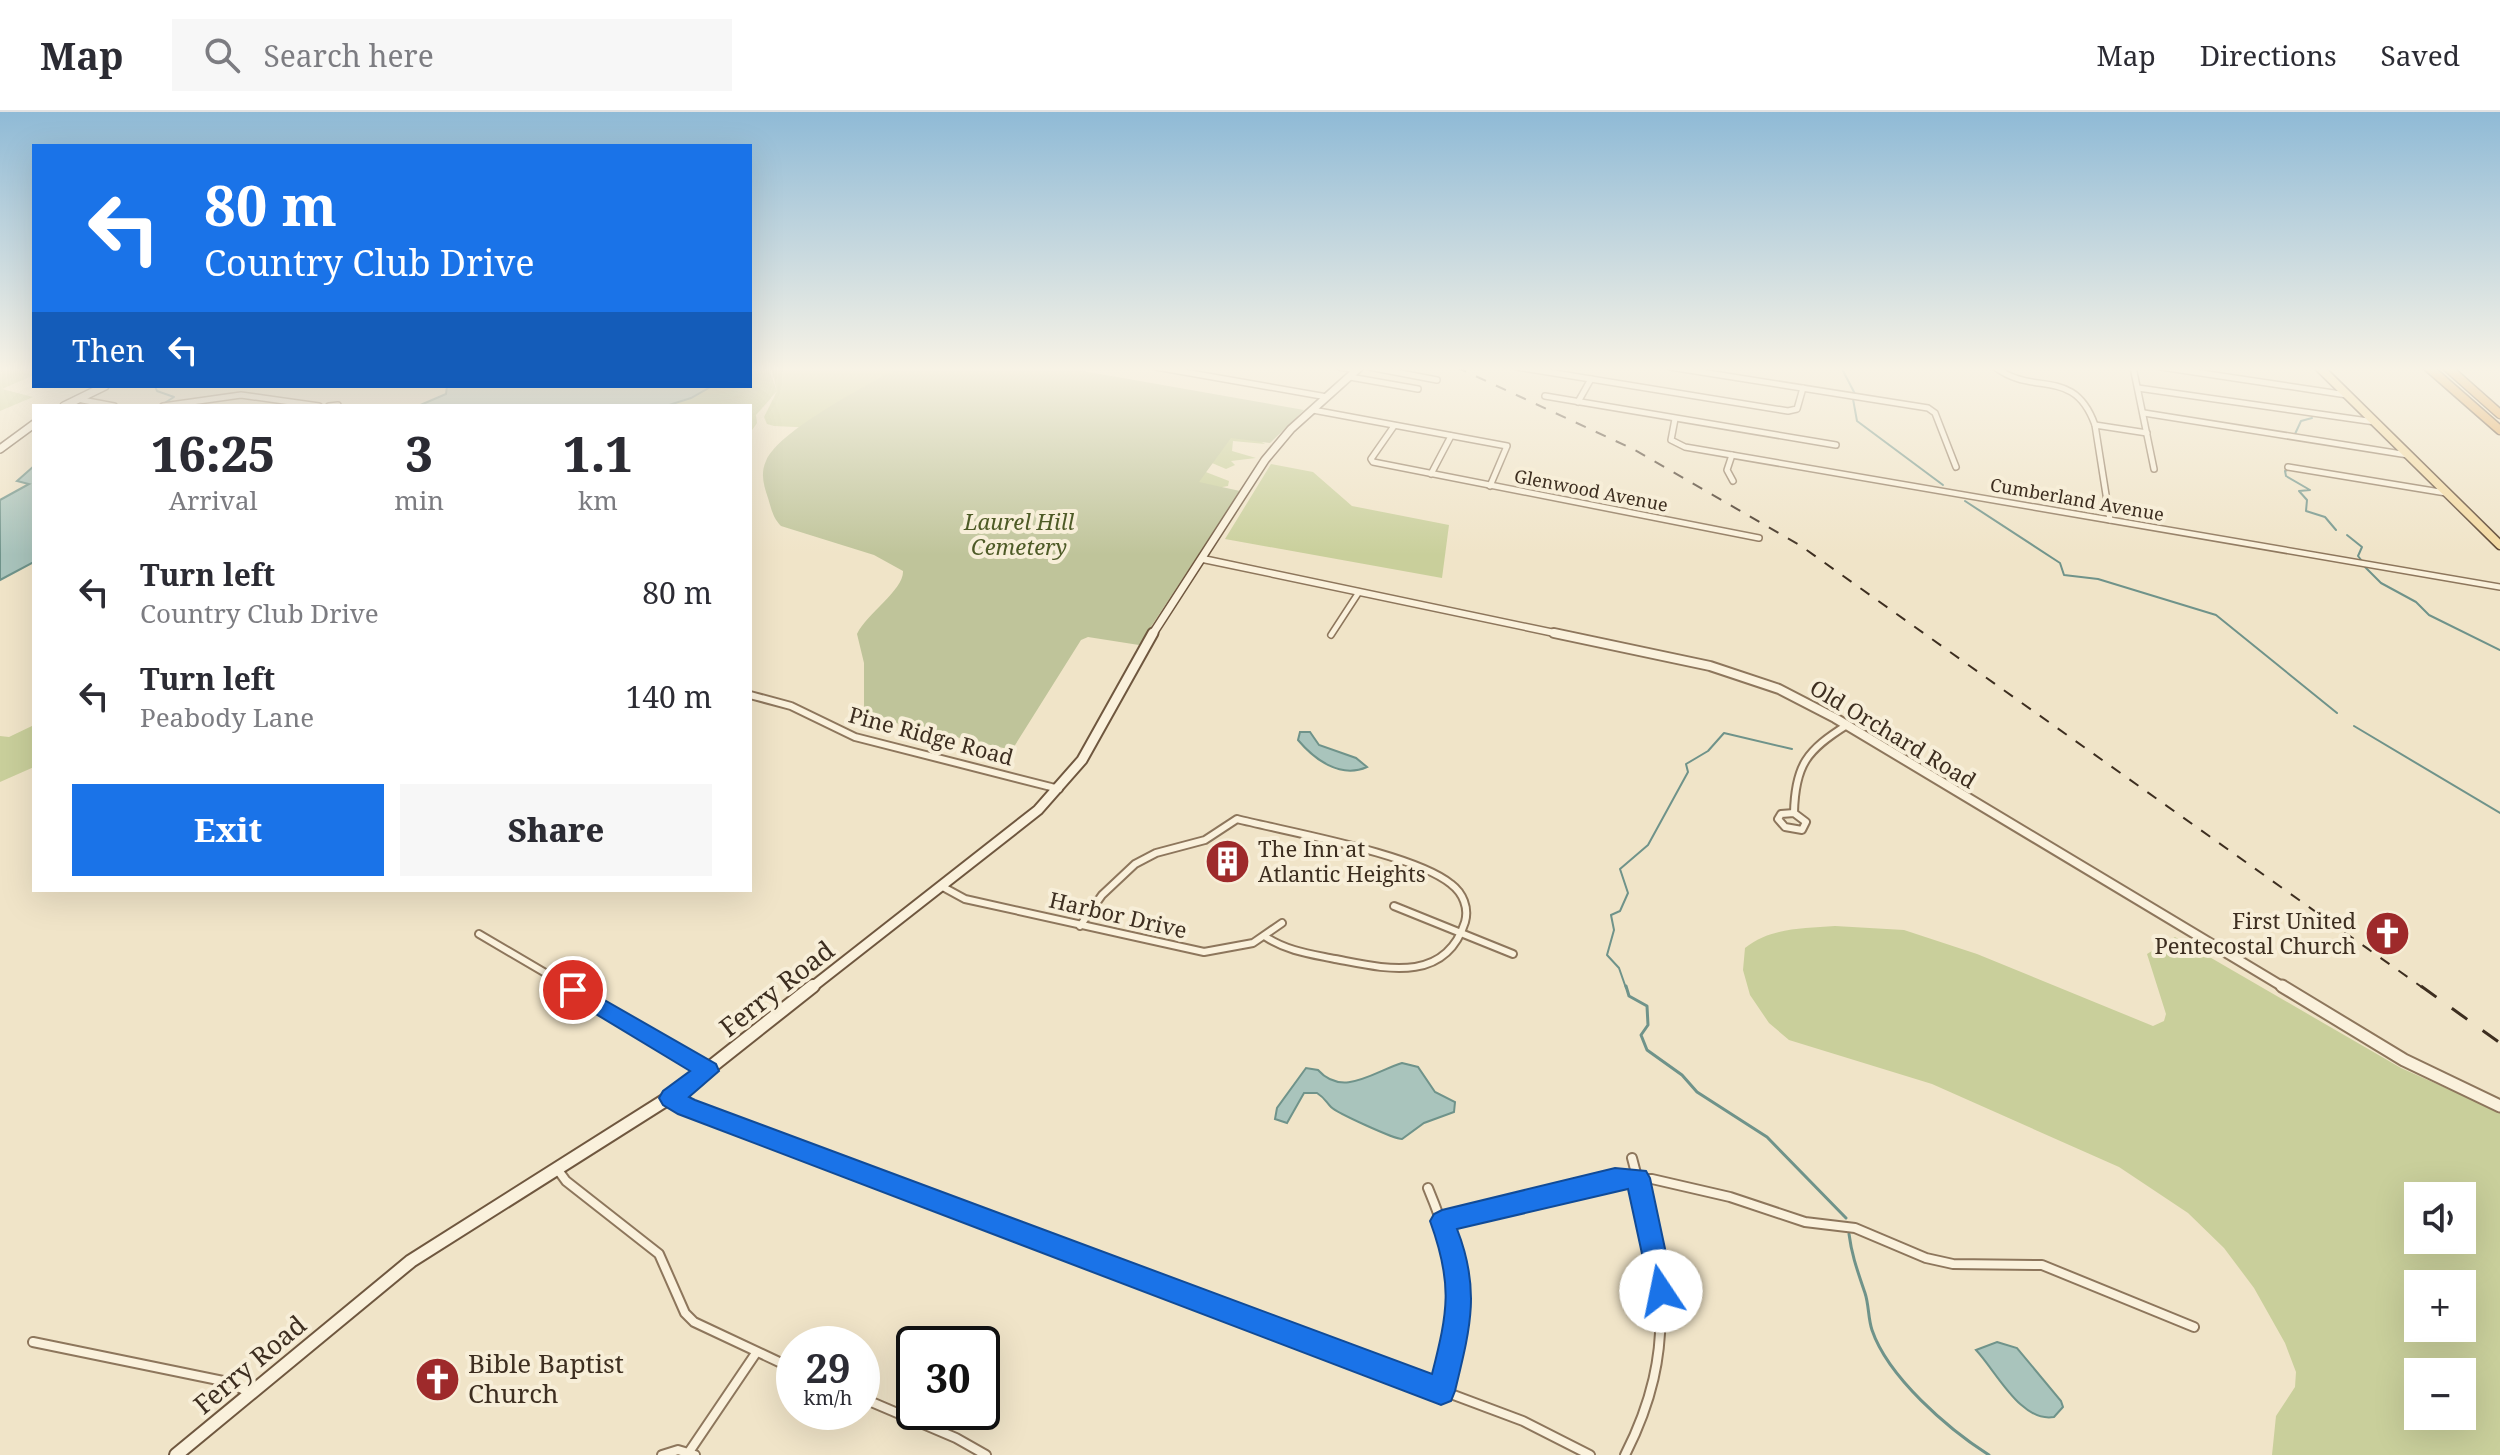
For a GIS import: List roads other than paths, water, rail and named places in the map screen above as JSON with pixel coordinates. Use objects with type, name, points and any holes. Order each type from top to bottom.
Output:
[{"type":"main road","points":[[0,449],[26,430]]},
{"type":"main road","name":"Ferry Road","points":[[176,1455],[411,1261],[671,1098],[708,1071],[943,887],[1059,789],[1082,760],[1149,640],[1269,454],[1293,430]]},
{"type":"main road","points":[[2383,430],[2500,545]]},
{"type":"street","name":"Glenwood Avenue","points":[[1392,430],[1372,462],[1759,538]]},
{"type":"street","points":[[1415,430],[1508,447],[1490,486]]},
{"type":"street","name":"Cumberland Avenue","points":[[1672,430],[1671,436],[1675,444],[1732,455],[2500,587]]},
{"type":"street","points":[[1741,430],[1836,445]]},
{"type":"street","points":[[1940,430],[1956,467]]},
{"type":"street","points":[[2096,430],[2110,520]]},
{"type":"street","points":[[2125,430],[2147,433]]},
{"type":"street","points":[[2147,430],[2154,469]]},
{"type":"street","points":[[2249,430],[2408,455]]},
{"type":"street","points":[[1431,474],[1451,436]]},
{"type":"street","points":[[1732,455],[1727,472],[1733,481]]},
{"type":"street","points":[[2288,467],[2449,493]]},
{"type":"street","name":"Old Orchard Road","points":[[1203,559],[1724,669],[1787,693],[1847,725],[2404,1060],[2500,1106]]},
{"type":"street","points":[[1331,635],[1359,592]]},
{"type":"street","name":"Pine Ridge Road","points":[[752,696],[791,706],[855,737],[1059,789]]},
{"type":"street","points":[[1794,813],[1795,777],[1800,764],[1815,746],[1847,725]]},
{"type":"street","points":[[1080,926],[1102,895],[1135,864],[1156,853],[1205,840],[1235,819],[1387,856],[1434,872],[1459,890],[1467,909],[1460,933],[1439,960],[1407,971],[1284,947],[1266,937]]},
{"type":"street","name":"Harbor Drive","points":[[943,887],[965,899],[1204,952],[1242,947],[1266,937],[1282,923]]},
{"type":"street","points":[[1394,906],[1513,954]]},
{"type":"street","points":[[479,934],[708,1071]]},
{"type":"street","points":[[671,1098],[709,1116],[1544,1430],[1590,1455]]},
{"type":"street","points":[[1625,1455],[1650,1403],[1662,1310],[1660,1280],[1632,1158]]},
{"type":"street","points":[[558,1170],[566,1181],[659,1254],[689,1317],[707,1331],[776,1361]]},
{"type":"street","points":[[1442,1221],[1615,1179],[1638,1178],[1730,1197],[1805,1222],[1855,1228],[1943,1262],[2042,1265],[2194,1327]]},
{"type":"street","points":[[1428,1188],[1456,1259],[1461,1293],[1457,1329],[1441,1391]]},
{"type":"street","points":[[33,1342],[228,1382],[250,1393]]},
{"type":"street","points":[[662,1455],[678,1450],[692,1453],[756,1353]]},
{"type":"street","points":[[880,1406],[956,1438],[986,1455]]},
{"type":"water","points":[[32,468],[32,563],[0,580],[0,500],[29,484],[17,481]]},
{"type":"water","points":[[1300,732],[1310,732],[1319,745],[1356,758],[1367,767],[1347,771],[1328,765],[1298,740]]},
{"type":"water","points":[[1402,1063],[1418,1067],[1435,1092],[1455,1102],[1454,1112],[1424,1123],[1402,1139],[1344,1115],[1317,1093],[1304,1093],[1287,1123],[1275,1119],[1277,1108],[1306,1068],[1318,1070],[1338,1082],[1348,1082]]},
{"type":"water","points":[[1997,1342],[2017,1348],[2061,1401],[2063,1407],[2054,1417],[2042,1417],[2020,1404],[1976,1350]]},
{"type":"waterway","points":[[1869,430],[1943,485]]},
{"type":"waterway","points":[[2295,434],[2297,430]]},
{"type":"waterway","points":[[2290,469],[2285,471],[2286,476],[2310,490],[2299,491],[2307,500],[2306,511],[2325,517],[2336,530]]},
{"type":"waterway","points":[[1965,501],[2060,563],[2064,575],[2098,579],[2216,615],[2337,713]]},
{"type":"waterway","points":[[2347,535],[2362,547],[2358,556],[2362,561]]},
{"type":"waterway","points":[[2365,567],[2381,583],[2416,602],[2429,615],[2500,650]]},
{"type":"waterway","points":[[2354,726],[2500,813]]},
{"type":"waterway","points":[[1626,988],[1619,968],[1607,955],[1614,930],[1611,915],[1620,911],[1628,893],[1620,869],[1648,845],[1688,772],[1686,764],[1708,751],[1724,733],[1792,749]]},
{"type":"waterway","points":[[1626,986],[1629,996],[1647,1006],[1648,1025],[1641,1035],[1647,1050],[1682,1075],[1697,1092],[1767,1137],[1846,1218]]},
{"type":"waterway","points":[[1849,1234],[1872,1330],[1891,1366],[1938,1416],[1989,1455]]},
{"type":"railway","points":[[1591,430],[1633,449],[1801,546],[2423,988]]},
{"type":"railway","points":[[2421,986],[2500,1043]]},
{"type":"place","name":"The Inn at Atlantic Heights","points":[[1227,862]]},
{"type":"place","name":"First United Pentecostal Church","points":[[2387,934]]},
{"type":"place","name":"Bible Baptist Church","points":[[437,1379]]},
{"type":"park label","name":"Laurel Hill Cemetery","points":[[1019,534]]}]
